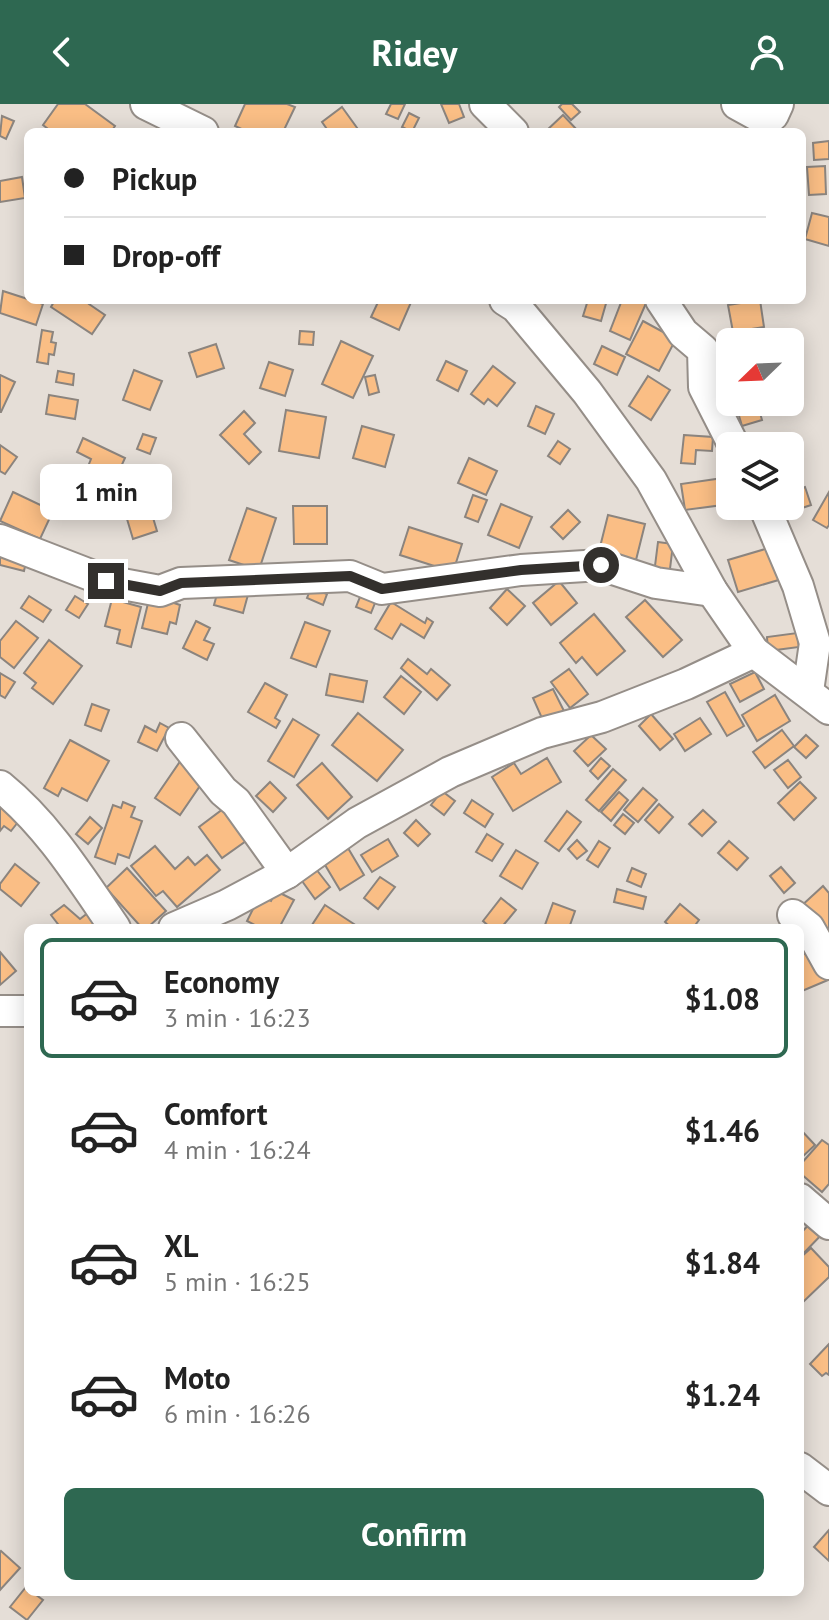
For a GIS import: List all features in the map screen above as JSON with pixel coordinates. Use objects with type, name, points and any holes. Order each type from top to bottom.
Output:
[{"type":"street","points":[[146,104],[195,128]]},
{"type":"street","points":[[485,104],[509,128]]},
{"type":"street","points":[[737,104],[757,115],[773,115],[778,104]]},
{"type":"street","points":[[511,304],[587,392],[651,480],[712,591],[754,652],[818,700]]},
{"type":"street","points":[[664,304],[683,333],[703,350],[704,387],[727,432]]},
{"type":"street","points":[[770,520],[798,586],[815,643],[818,700]]},
{"type":"street","points":[[0,540],[106,581],[160,591],[181,583],[350,576],[382,589],[521,570],[601,565],[656,583],[712,591]]},
{"type":"street","points":[[183,924],[287,873],[357,823],[450,772],[542,733],[602,717],[686,684],[754,652]]},
{"type":"street","points":[[181,738],[223,791],[236,802],[287,873]]},
{"type":"street","points":[[0,786],[25,808],[59,846],[112,924]]},
{"type":"street","points":[[793,915],[809,928],[829,964]]},
{"type":"street","points":[[804,1202],[829,1224]]},
{"type":"street","points":[[804,1471],[829,1490]]},
{"type":"building","points":[[58,104],[85,104],[115,126],[47,128],[43,125]]},
{"type":"building","points":[[245,104],[287,104],[295,107],[285,128],[235,126]]},
{"type":"building","points":[[391,104],[405,104],[398,119],[386,114]]},
{"type":"building","points":[[441,104],[459,104],[464,117],[449,123]]},
{"type":"building","points":[[572,104],[580,112],[571,120],[559,107]]},
{"type":"building","points":[[342,107],[357,128],[326,128],[322,122]]},
{"type":"building","points":[[409,113],[419,118],[414,128],[402,127]]},
{"type":"building","points":[[563,115],[575,128],[549,128]]},
{"type":"building","points":[[2,116],[14,121],[6,139],[0,136]]},
{"type":"building","points":[[829,141],[829,159],[814,160],[813,143]]},
{"type":"building","points":[[825,166],[826,194],[809,195],[807,167]]},
{"type":"building","points":[[22,177],[24,198],[0,202],[0,181]]},
{"type":"building","points":[[812,213],[829,217],[829,246],[806,239]]},
{"type":"building","points":[[3,291],[24,298],[24,304],[43,304],[36,325],[0,313]]},
{"type":"building","points":[[53,304],[89,304],[105,315],[92,334],[51,307]]},
{"type":"building","points":[[377,304],[410,304],[399,330],[371,317]]},
{"type":"building","points":[[587,304],[606,304],[601,321],[583,316]]},
{"type":"building","points":[[620,304],[646,304],[630,340],[610,331]]},
{"type":"building","points":[[761,304],[764,327],[732,328],[728,305]]},
{"type":"building","points":[[643,321],[676,339],[659,371],[626,354]]},
{"type":"building","points":[[42,330],[53,332],[51,342],[56,343],[54,355],[49,354],[48,364],[37,362]]},
{"type":"building","points":[[300,331],[314,332],[313,345],[299,344]]},
{"type":"building","points":[[341,341],[373,356],[353,398],[322,384]]},
{"type":"building","points":[[216,344],[224,368],[197,377],[189,353]]},
{"type":"building","points":[[602,346],[625,357],[617,375],[594,364]]},
{"type":"building","points":[[446,361],[467,371],[458,391],[437,380]]},
{"type":"building","points":[[269,362],[293,370],[285,396],[260,388]]},
{"type":"building","points":[[493,366],[515,383],[497,406],[488,399],[484,404],[471,394]]},
{"type":"building","points":[[134,370],[162,381],[150,410],[123,400]]},
{"type":"building","points":[[58,371],[74,374],[73,385],[56,382]]},
{"type":"building","points":[[0,375],[15,382],[1,412],[0,412]]},
{"type":"building","points":[[375,375],[379,392],[369,395],[365,377]]},
{"type":"building","points":[[648,376],[670,390],[651,420],[629,406]]},
{"type":"building","points":[[49,395],[78,400],[75,419],[46,414]]},
{"type":"building","points":[[536,406],[554,414],[545,434],[528,426]]},
{"type":"building","points":[[286,410],[326,417],[319,458],[279,451]]},
{"type":"building","points":[[244,411],[255,423],[244,434],[261,452],[249,464],[220,435]]},
{"type":"building","points":[[739,416],[761,416],[762,420],[742,426]]},
{"type":"building","points":[[362,426],[394,435],[385,467],[353,458]]},
{"type":"building","points":[[143,434],[156,438],[150,454],[137,449]]},
{"type":"building","points":[[684,435],[713,437],[712,451],[696,450],[695,464],[681,463]]},
{"type":"building","points":[[83,438],[125,458],[114,482],[87,469],[91,459],[77,452]]},
{"type":"building","points":[[558,441],[570,449],[560,464],[548,456]]},
{"type":"building","points":[[0,445],[17,457],[5,474],[0,471]]},
{"type":"building","points":[[469,458],[497,471],[486,495],[458,483]]},
{"type":"building","points":[[716,479],[716,506],[685,510],[681,484]]},
{"type":"building","points":[[804,487],[811,505],[804,507]]},
{"type":"building","points":[[13,492],[53,511],[40,539],[0,521]]},
{"type":"building","points":[[829,492],[829,525],[827,528],[813,520]]},
{"type":"building","points":[[473,495],[487,500],[478,522],[465,517]]},
{"type":"building","points":[[148,501],[157,531],[133,539],[124,509]]},
{"type":"building","points":[[501,504],[532,517],[519,548],[488,535]]},
{"type":"building","points":[[293,506],[327,506],[327,544],[294,544]]},
{"type":"building","points":[[247,508],[276,518],[259,570],[229,560]]},
{"type":"building","points":[[568,510],[580,522],[563,539],[551,527]]},
{"type":"building","points":[[608,515],[645,524],[636,560],[599,551]]},
{"type":"building","points":[[409,527],[462,544],[453,572],[400,555]]},
{"type":"building","points":[[658,542],[673,544],[669,577],[654,574]]},
{"type":"building","points":[[772,547],[782,579],[738,592],[728,560]]},
{"type":"building","points":[[0,552],[27,558],[24,571],[0,565]]},
{"type":"building","points":[[559,581],[577,603],[551,625],[533,603]]},
{"type":"building","points":[[220,583],[249,591],[243,613],[214,605]]},
{"type":"building","points":[[311,588],[327,594],[323,605],[307,598]]},
{"type":"building","points":[[507,589],[525,606],[507,625],[490,608]]},
{"type":"building","points":[[362,592],[377,598],[371,613],[356,607]]},
{"type":"building","points":[[150,595],[180,605],[176,624],[170,622],[167,634],[142,628]]},
{"type":"building","points":[[29,596],[51,610],[43,622],[21,608]]},
{"type":"building","points":[[75,596],[88,604],[79,618],[66,610]]},
{"type":"building","points":[[112,599],[141,607],[131,647],[117,643],[120,630],[105,626]]},
{"type":"building","points":[[645,600],[682,640],[663,657],[626,617]]},
{"type":"building","points":[[391,602],[425,623],[427,618],[433,622],[424,638],[401,624],[392,639],[375,629]]},
{"type":"building","points":[[594,614],[625,651],[597,675],[582,657],[576,663],[560,643]]},
{"type":"building","points":[[16,621],[38,638],[14,668],[0,657],[0,641]]},
{"type":"building","points":[[196,621],[210,628],[204,640],[214,644],[207,660],[183,648]]},
{"type":"building","points":[[305,622],[330,631],[316,667],[291,658]]},
{"type":"building","points":[[797,633],[799,647],[768,651],[767,637]]},
{"type":"building","points":[[49,640],[82,666],[53,704],[32,688],[36,683],[24,673]]},
{"type":"building","points":[[408,659],[427,674],[431,669],[450,685],[437,700],[401,668]]},
{"type":"building","points":[[569,669],[588,694],[570,708],[551,682]]},
{"type":"building","points":[[755,672],[764,689],[740,702],[730,684]]},
{"type":"building","points":[[0,673],[15,682],[5,698],[0,695]]},
{"type":"building","points":[[330,674],[367,681],[363,702],[326,695]]},
{"type":"building","points":[[401,676],[421,692],[404,714],[384,697]]},
{"type":"building","points":[[265,683],[287,695],[275,718],[280,721],[276,728],[248,712]]},
{"type":"building","points":[[553,689],[566,715],[545,725],[533,698]]},
{"type":"building","points":[[725,692],[744,726],[727,736],[707,702]]},
{"type":"building","points":[[775,695],[790,721],[757,741],[742,715]]},
{"type":"building","points":[[92,704],[109,710],[101,731],[85,725]]},
{"type":"building","points":[[358,713],[403,750],[377,781],[332,745]]},
{"type":"building","points":[[651,714],[673,739],[660,750],[639,726]]},
{"type":"building","points":[[700,718],[711,734],[685,751],[674,734]]},
{"type":"building","points":[[293,719],[319,735],[294,777],[268,761]]},
{"type":"building","points":[[160,723],[169,728],[157,751],[138,742],[145,726],[156,732]]},
{"type":"building","points":[[782,730],[794,746],[765,768],[753,752]]},
{"type":"building","points":[[591,735],[606,749],[588,766],[574,751]]},
{"type":"building","points":[[806,735],[818,746],[806,758],[794,747]]},
{"type":"building","points":[[70,740],[109,761],[87,801],[62,788],[58,796],[44,788]]},
{"type":"building","points":[[547,758],[561,782],[513,811],[492,777],[514,763],[521,774]]},
{"type":"building","points":[[601,758],[610,766],[598,779],[590,771]]},
{"type":"building","points":[[181,760],[206,777],[180,815],[155,798]]},
{"type":"building","points":[[788,760],[801,777],[788,788],[774,770]]},
{"type":"building","points":[[322,763],[352,797],[328,819],[297,785]]},
{"type":"building","points":[[613,769],[626,780],[599,811],[586,800]]},
{"type":"building","points":[[270,782],[286,798],[273,812],[256,796]]},
{"type":"building","points":[[800,782],[816,798],[794,820],[778,803]]},
{"type":"building","points":[[643,788],[657,800],[638,822],[624,810]]},
{"type":"building","points":[[442,791],[455,801],[444,815],[431,805]]},
{"type":"building","points":[[619,792],[628,800],[611,821],[601,812]]},
{"type":"building","points":[[472,800],[493,814],[485,827],[464,813]]},
{"type":"building","points":[[3,802],[22,817],[11,831],[4,826],[0,831],[0,806]]},
{"type":"building","points":[[123,802],[135,807],[131,817],[142,821],[129,858],[118,854],[115,864],[95,857],[113,805],[121,808]]},
{"type":"building","points":[[659,804],[673,817],[659,833],[645,820]]},
{"type":"building","points":[[223,809],[246,841],[222,858],[199,827]]},
{"type":"building","points":[[703,810],[716,822],[702,836],[689,824]]},
{"type":"building","points":[[567,811],[581,822],[559,851],[545,841]]},
{"type":"building","points":[[623,814],[634,823],[625,834],[614,825]]},
{"type":"building","points":[[90,817],[102,828],[88,844],[76,834]]},
{"type":"building","points":[[416,820],[430,834],[418,846],[404,833]]},
{"type":"building","points":[[487,834],[503,844],[492,861],[476,852]]},
{"type":"building","points":[[388,839],[398,856],[372,872],[361,855]]},
{"type":"building","points":[[577,840],[587,851],[577,859],[568,849]]},
{"type":"building","points":[[599,841],[610,848],[598,867],[587,860]]},
{"type":"building","points":[[729,841],[748,858],[737,870],[718,853]]},
{"type":"building","points":[[345,843],[364,875],[340,890],[325,865],[319,869],[314,861]]},
{"type":"building","points":[[155,846],[175,869],[188,857],[195,865],[207,855],[220,870],[177,907],[163,891],[156,896],[131,866]]},
{"type":"building","points":[[516,850],[538,863],[522,889],[500,876]]},
{"type":"building","points":[[15,864],[39,883],[21,906],[0,889],[0,884]]},
{"type":"building","points":[[781,867],[795,883],[784,893],[770,876]]},
{"type":"building","points":[[127,868],[166,911],[151,924],[138,924],[106,888]]},
{"type":"building","points":[[632,868],[646,874],[641,887],[627,881]]},
{"type":"building","points":[[316,869],[330,887],[315,899],[302,881]]},
{"type":"building","points":[[380,877],[395,887],[378,909],[364,898]]},
{"type":"building","points":[[823,886],[829,893],[829,936],[799,908]]},
{"type":"building","points":[[617,889],[646,897],[643,909],[614,902]]},
{"type":"building","points":[[276,891],[294,900],[281,924],[253,924],[247,921],[260,895],[271,901]]},
{"type":"building","points":[[501,898],[516,910],[504,924],[486,924],[483,921]]},
{"type":"building","points":[[553,903],[575,911],[570,924],[545,924]]},
{"type":"building","points":[[680,904],[699,920],[696,924],[665,922]]},
{"type":"building","points":[[64,905],[80,919],[93,909],[100,919],[94,924],[58,924],[51,915]]},
{"type":"building","points":[[325,905],[354,924],[313,924]]},
{"type":"building","points":[[814,949],[828,980],[804,990],[804,954]]},
{"type":"building","points":[[0,952],[16,971],[0,985]]},
{"type":"building","points":[[804,1133],[815,1145],[804,1155]]},
{"type":"building","points":[[822,1140],[829,1145],[829,1184],[822,1192],[804,1176],[804,1160]]},
{"type":"building","points":[[814,1219],[826,1230],[804,1253],[804,1230]]},
{"type":"building","points":[[811,1248],[829,1267],[829,1277],[804,1301],[804,1254]]},
{"type":"building","points":[[829,1344],[829,1375],[826,1373],[822,1376],[810,1364]]},
{"type":"building","points":[[829,1530],[829,1561],[814,1547]]},
{"type":"building","points":[[0,1552],[20,1568],[0,1590]]},
{"type":"building","points":[[24,1590],[24,1596],[38,1596],[43,1600],[27,1620],[10,1607]]},
{"type":"route","points":[[106,581],[160,591],[181,583],[350,576],[382,589],[521,570],[601,565]]}]
